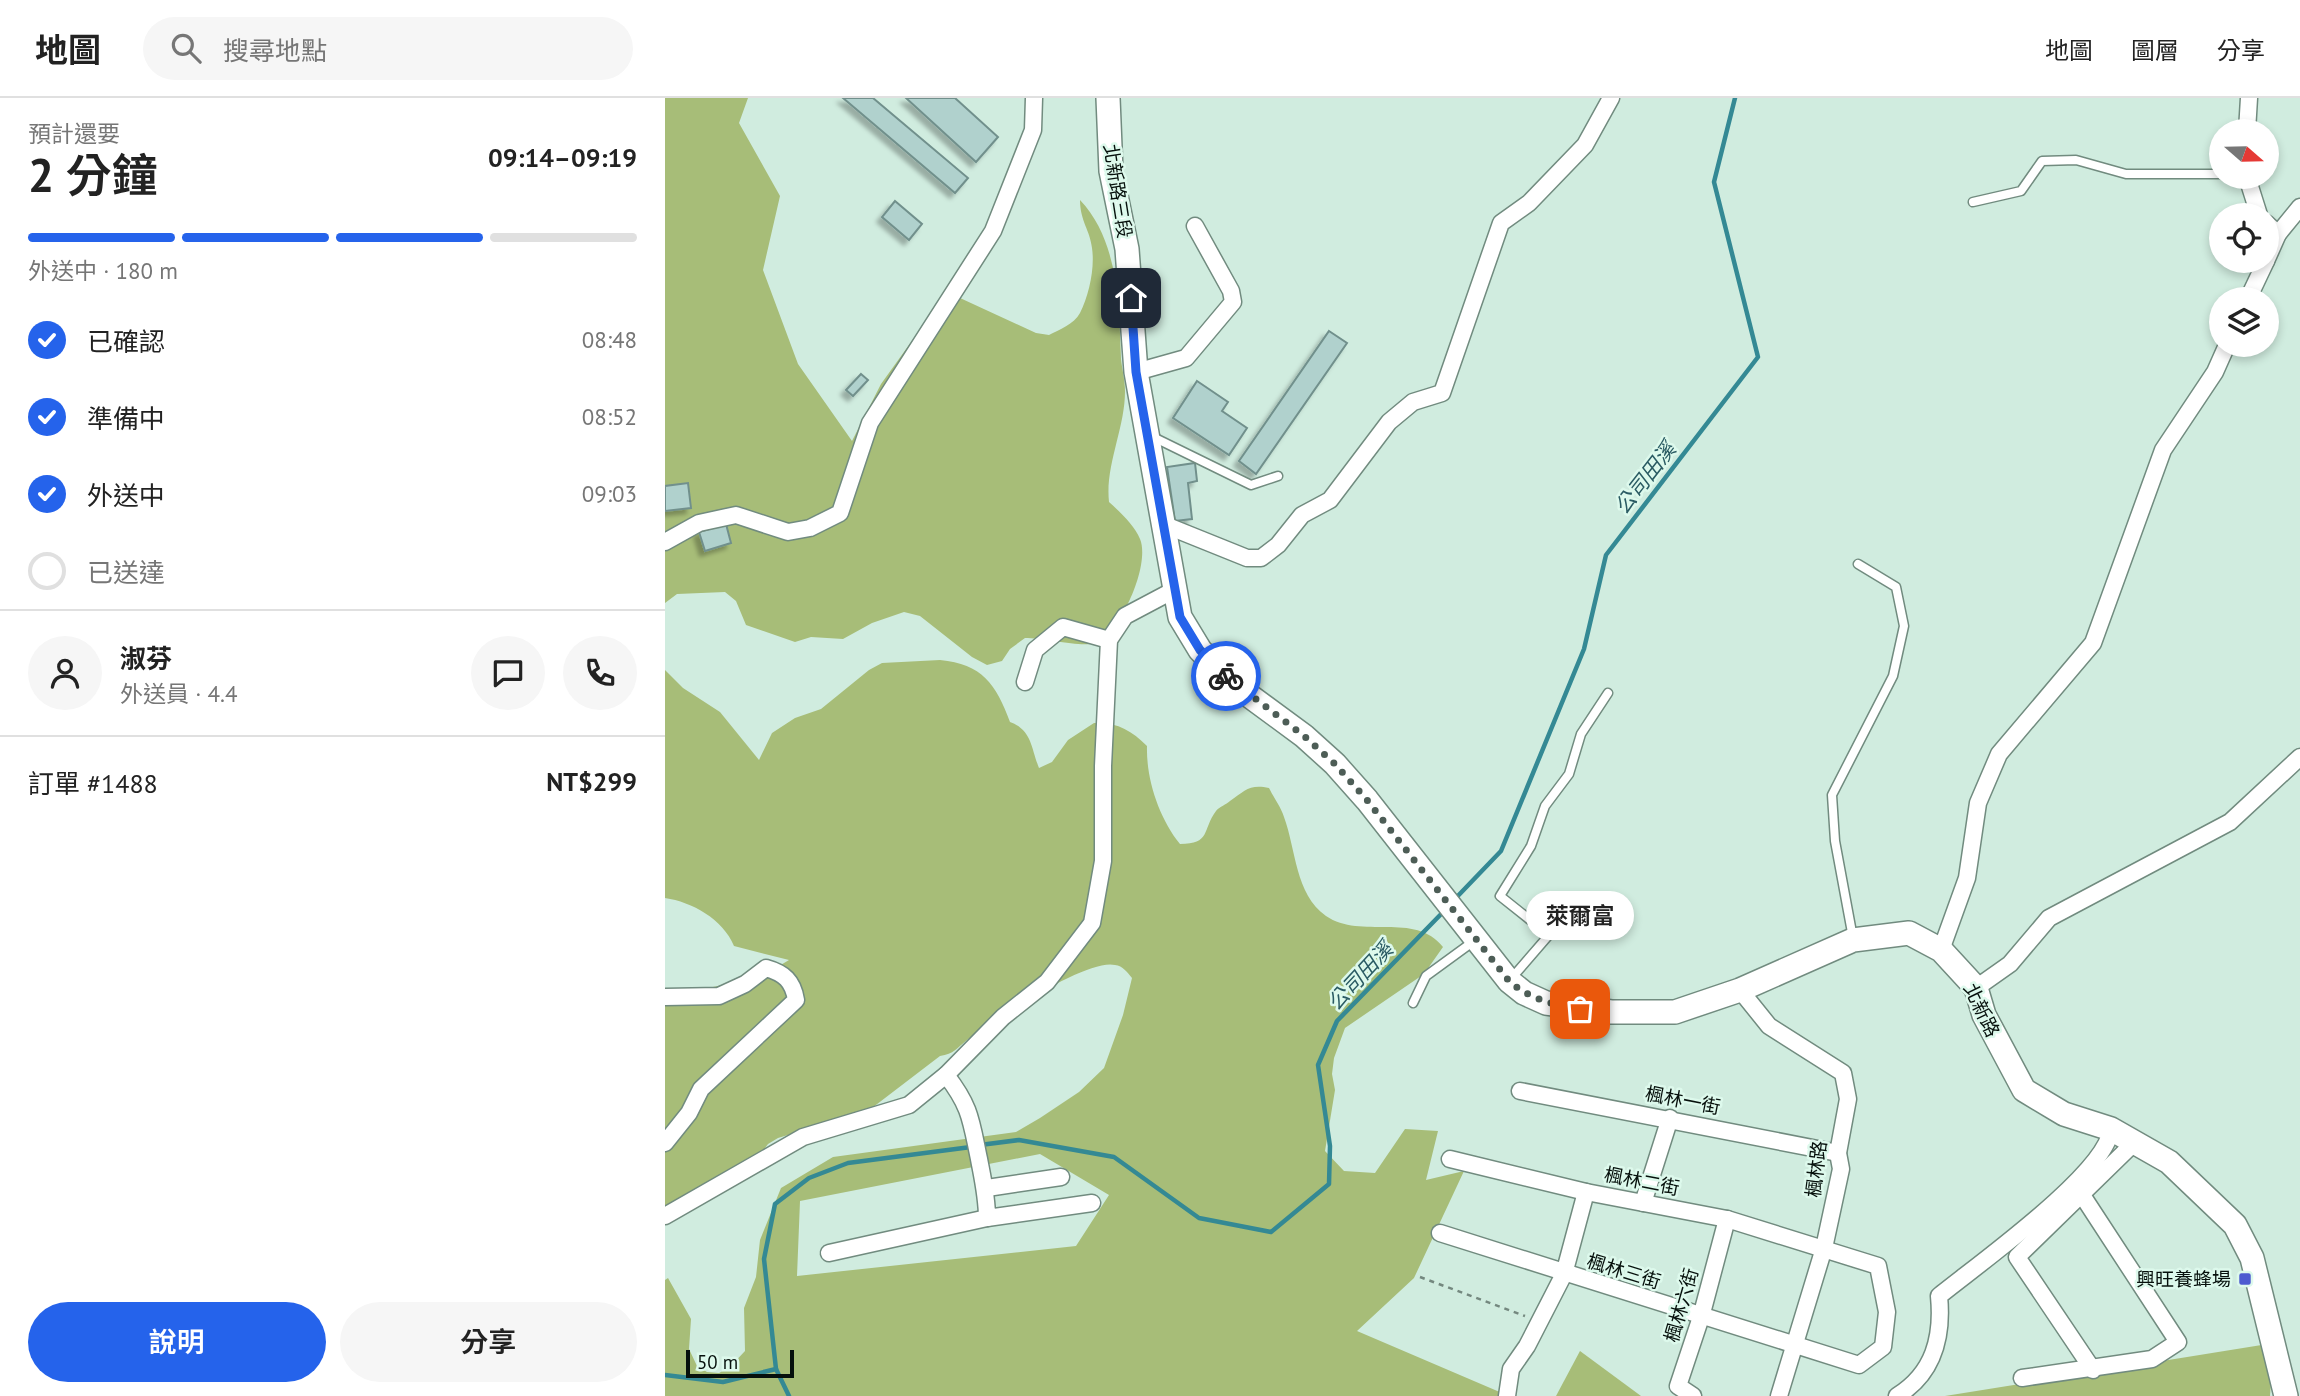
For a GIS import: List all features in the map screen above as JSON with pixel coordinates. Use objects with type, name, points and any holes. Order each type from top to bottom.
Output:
[{"type":"main road","name":"北新路三段","points":[[1108,98],[1111,172],[1128,249],[1136,372],[1180,617],[1200,650],[1232,682],[1304,736],[1335,764],[1367,800],[1469,931]]},
{"type":"main road","name":"北新路","points":[[1469,931],[1509,981],[1524,993],[1546,1003],[1643,1014],[1675,1012],[1740,990],[1853,940],[1909,933],[1941,950],[1976,988],[1985,1015],[2024,1090],[2064,1114],[2111,1129],[2136,1141],[2169,1163],[2235,1225],[2252,1258],[2286,1396]]},
{"type":"street","points":[[665,542],[699,523],[736,514],[788,532],[810,528],[840,513],[870,423],[993,231],[1033,130],[1034,98]]},
{"type":"street","points":[[2248,119],[2249,98]]},
{"type":"street","points":[[1165,525],[1247,558],[1261,558],[1278,545],[1302,515],[1330,500],[1389,422],[1413,402],[1442,393],[1501,223],[1529,203],[1585,145],[1609,99]]},
{"type":"street","points":[[2279,233],[2300,207]]},
{"type":"street","points":[[1136,372],[1186,359],[1233,302],[1231,291],[1195,226]]},
{"type":"street","points":[[1941,950],[1967,878],[1978,803],[1999,754],[2093,643],[2162,450],[2215,372],[2222,357]]},
{"type":"street","points":[[665,1216],[803,1137],[909,1105],[946,1075],[1003,1017],[1048,982],[1092,923],[1103,861],[1109,640],[1125,616],[1176,589]]},
{"type":"street","points":[[1025,682],[1035,650],[1063,627],[1109,640]]},
{"type":"street","points":[[1976,988],[2010,964],[2049,918],[2230,822],[2300,757]]},
{"type":"street","points":[[665,997],[719,996],[745,984],[766,968],[781,971],[794,986],[796,1000],[701,1089],[689,1113],[665,1143]]},
{"type":"street","name":"楓林路","points":[[1740,990],[1769,1026],[1843,1073],[1848,1099],[1838,1153],[1841,1169],[1824,1248],[1797,1346],[1779,1396]]},
{"type":"street","points":[[946,1075],[961,1094],[973,1121],[987,1188],[987,1218]]},
{"type":"street","name":"楓林一街","points":[[1520,1091],[1670,1118],[1838,1153]]},
{"type":"street","points":[[1643,1203],[1670,1118]]},
{"type":"street","points":[[1896,1396],[1911,1387],[1931,1360],[1942,1327],[1939,1296],[2071,1188],[2109,1141],[2111,1129]]},
{"type":"street","points":[[2093,1370],[2017,1257],[2136,1141]]},
{"type":"street","name":"楓林二街","points":[[1450,1159],[1586,1192],[1727,1219],[1878,1266],[1887,1312],[1883,1347],[1859,1365],[1797,1346]]},
{"type":"street","points":[[987,1188],[1061,1177]]},
{"type":"street","points":[[1507,1396],[1511,1369],[1564,1274],[1586,1192]]},
{"type":"street","points":[[2022,1378],[2093,1370],[2152,1359],[2178,1342],[2082,1195]]},
{"type":"street","points":[[829,1253],[987,1218],[1092,1203]]},
{"type":"street","name":"楓林六街","points":[[1693,1396],[1678,1386],[1701,1317],[1727,1219]]},
{"type":"street","name":"楓林三街","points":[[1440,1233],[1797,1346]]},
{"type":"lane","points":[[1973,202],[2021,191],[2042,161],[2076,160],[2126,174],[2209,174]]},
{"type":"lane","points":[[1149,435],[1251,485],[1278,476]]},
{"type":"lane","points":[[1853,940],[1835,841],[1832,795],[1893,676],[1904,626],[1896,587],[1858,564]]},
{"type":"lane","points":[[1509,981],[1549,935],[1500,896],[1531,846],[1545,806],[1569,774],[1581,734],[1608,693]]},
{"type":"lane","points":[[1413,1003],[1426,975],[1469,931]]},
{"type":"path","points":[[1420,1277],[1539,1321]]},
{"type":"green space","points":[[665,98],[748,98],[739,123],[780,196],[763,270],[798,364],[852,441],[881,384],[947,292],[1036,333],[1049,335],[1074,320],[1089,290],[1093,264],[1091,242],[1080,200],[1093,216],[1110,254],[1117,296],[1125,383],[1122,419],[1110,474],[1109,502],[1135,529],[1142,551],[1137,582],[1130,599],[1112,629],[1101,639],[1084,644],[1025,638],[1010,649],[1002,661],[987,665],[972,657],[920,616],[904,612],[872,623],[843,639],[811,637],[795,642],[746,625],[736,601],[725,592],[677,594],[665,603]]},
{"type":"green space","points":[[940,660],[977,671],[993,687],[1010,722],[1027,735],[1039,768],[1052,762],[1068,740],[1094,723],[1110,724],[1129,731],[1147,746],[1155,798],[1180,844],[1201,839],[1216,811],[1244,791],[1257,787],[1269,788],[1284,817],[1302,883],[1316,907],[1340,923],[1418,930],[1431,936],[1443,947],[1424,974],[1345,1028],[1334,1058],[1332,1074],[1335,1090],[1325,1151],[1344,1171],[1375,1173],[1405,1129],[1438,1131],[1426,1180],[1464,1171],[1414,1278],[1357,1331],[1509,1396],[665,1396],[665,1280],[668,1278],[691,1319],[689,1349],[697,1366],[707,1372],[719,1373],[730,1367],[745,1351],[744,1308],[756,1277],[760,1240],[781,1188],[833,1157],[1016,1132],[1079,1092],[1104,1068],[1123,1015],[1132,978],[1127,972],[1115,965],[1102,965],[1084,971],[997,1019],[952,1052],[940,1056],[868,1111],[778,1138],[768,1144],[751,1167],[676,1205],[665,1206],[665,995],[744,980],[789,960],[734,946],[729,936],[706,913],[686,903],[665,898],[665,670],[683,688],[720,712],[759,760],[772,733],[795,718],[821,709],[869,670],[882,663]],"holes":[[[1040,1154],[1109,1195],[1076,1246],[797,1276],[800,1201]]]},
{"type":"green space","points":[[2274,1343],[2270,1396],[1945,1396]]},
{"type":"green space","points":[[1580,1351],[1641,1396],[1556,1396]]},
{"type":"building","points":[[843,98],[873,98],[968,178],[955,193]]},
{"type":"building","points":[[906,98],[955,98],[998,137],[976,162]]},
{"type":"building","points":[[895,201],[922,224],[909,240],[882,217]]},
{"type":"building","points":[[1329,331],[1347,343],[1256,474],[1239,461]]},
{"type":"building","points":[[861,374],[868,380],[853,396],[846,390]]},
{"type":"building","points":[[1197,381],[1228,402],[1222,411],[1247,428],[1229,455],[1173,418]]},
{"type":"building","points":[[1195,463],[1197,481],[1188,483],[1192,519],[1175,521],[1167,467]]},
{"type":"building","points":[[688,483],[691,508],[665,511],[665,486]]},
{"type":"building","points":[[726,524],[731,543],[705,551],[699,532]]},
{"type":"waterway","name":"公司田溪","points":[[1453,901],[1501,851],[1584,649],[1606,555],[1758,357],[1714,182],[1735,98]]},
{"type":"waterway","name":"公司田溪","points":[[980,1145],[1019,1140],[1114,1157],[1199,1218],[1271,1232],[1329,1184],[1330,1146],[1318,1065],[1337,1021],[1445,910]]},
{"type":"waterway","name":"公司田溪","points":[[665,1375],[723,1382],[776,1369],[764,1259],[775,1204],[809,1178],[848,1163],[971,1147]]},
{"type":"waterway","points":[[776,1369],[789,1396]]},
{"type":"way so far","points":[[1226,676],[1304,736],[1335,764],[1367,800],[1509,981],[1524,993],[1546,1003],[1580,1009]]},
{"type":"place","name":"萊爾富","points":[[1580,1009]]},
{"type":"place","name":"興旺養蜂場","points":[[2245,1279]]},
{"type":"route","points":[[1131,298],[1136,372],[1159,484],[1180,617],[1200,650],[1226,676]]}]
